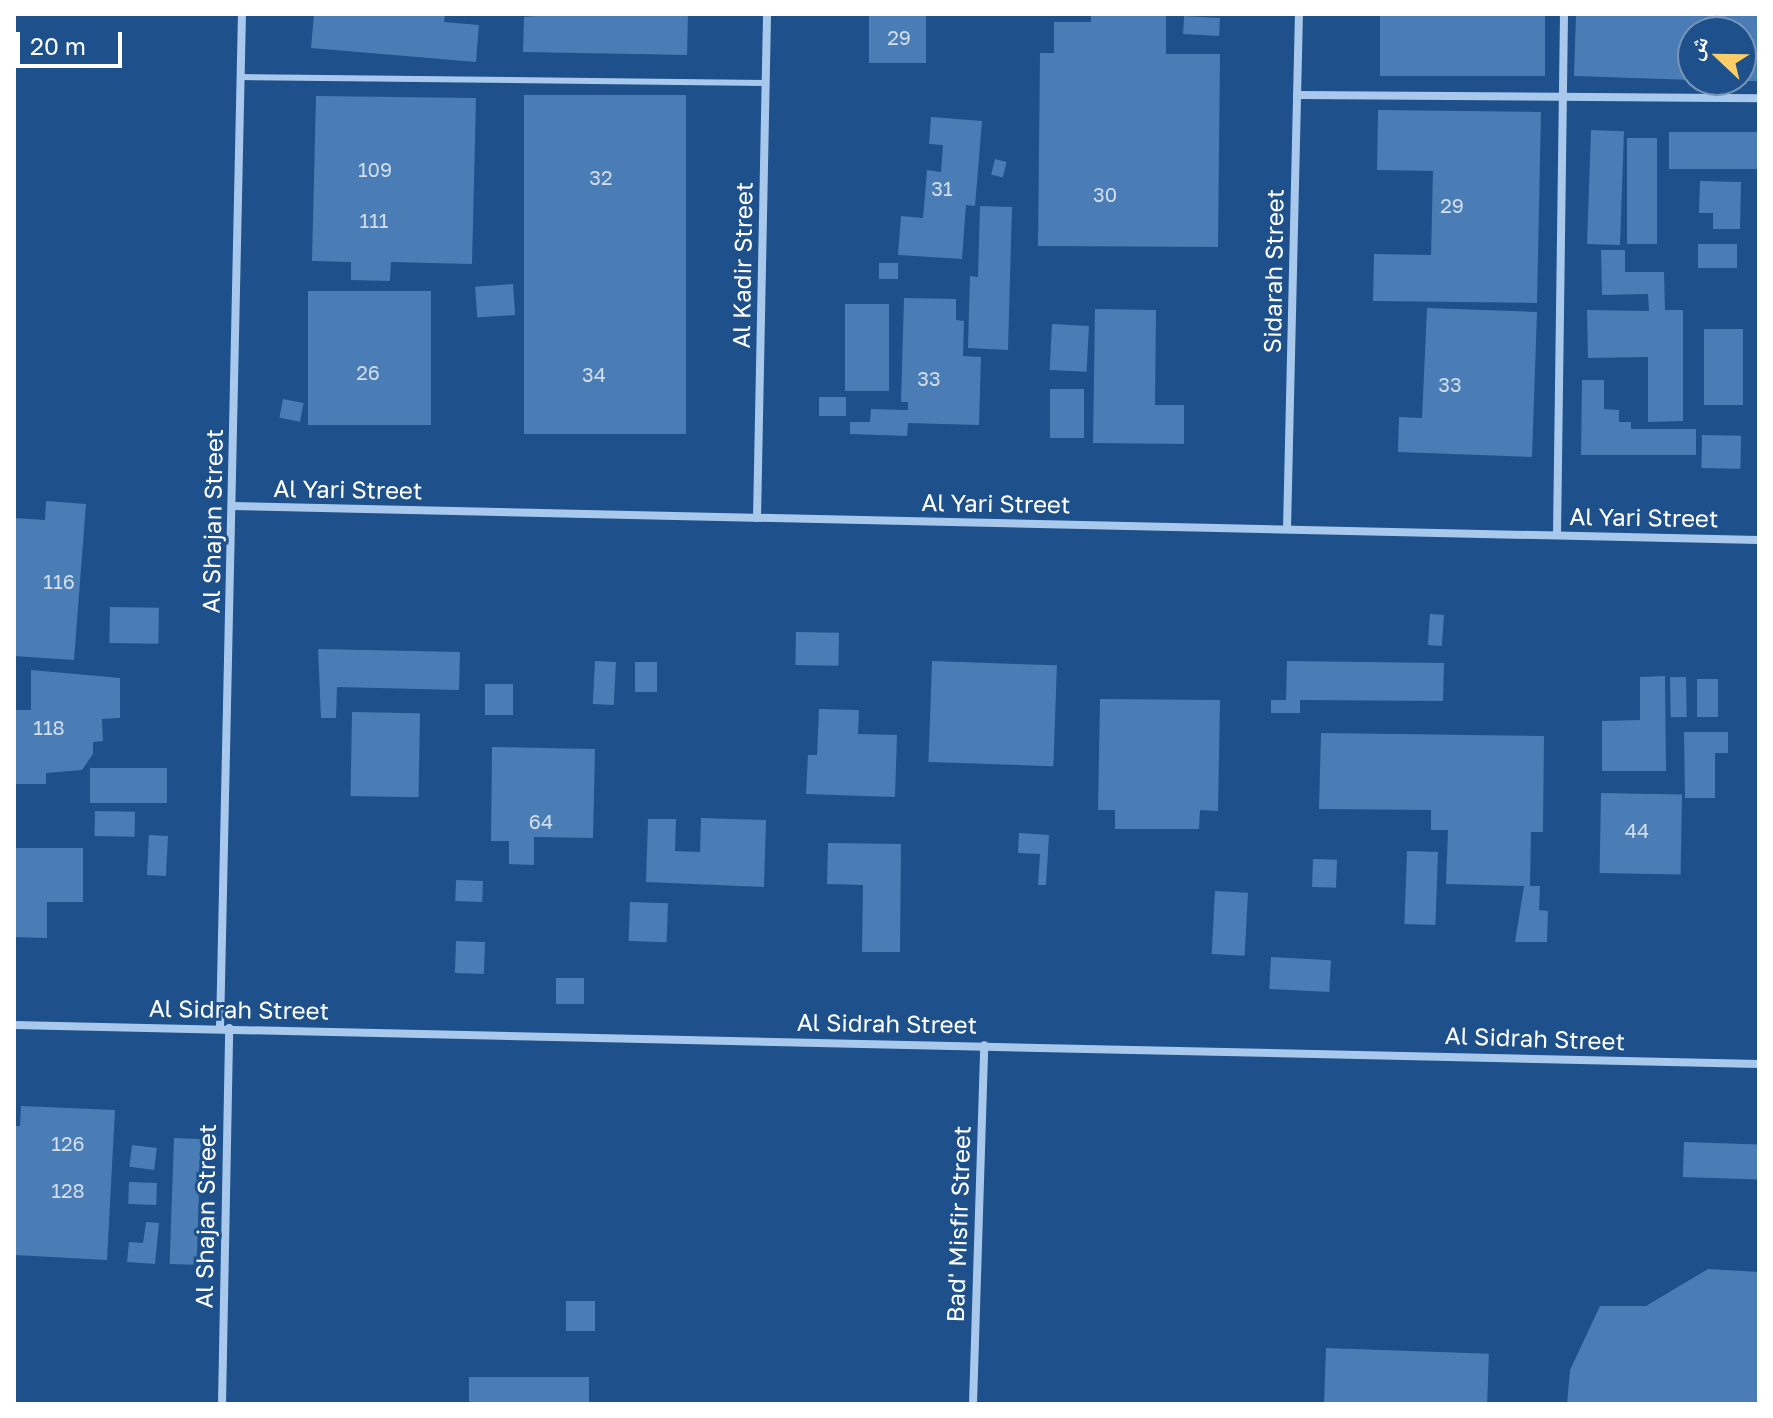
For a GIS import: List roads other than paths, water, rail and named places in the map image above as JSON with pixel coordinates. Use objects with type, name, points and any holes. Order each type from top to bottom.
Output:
[{"type":"street","name":"Al Shajan Street","points":[[222,1404],[224,1028],[242,14]]},
{"type":"street","name":"Al Kadir Street","points":[[757,518],[767,14]]},
{"type":"street","name":"Sidarah Street","points":[[1287,529],[1299,14]]},
{"type":"street","points":[[1557,535],[1564,14]]},
{"type":"street","points":[[1297,95],[1759,98]]},
{"type":"street","name":"Al Yari Street","points":[[232,506],[1759,540]]},
{"type":"street","name":"Al Sidrah Street","points":[[14,1025],[1759,1064]]},
{"type":"street","name":"Bad' Misfir Street","points":[[973,1404],[984,1045]]},
{"type":"lane","points":[[241,77],[766,83]]}]
